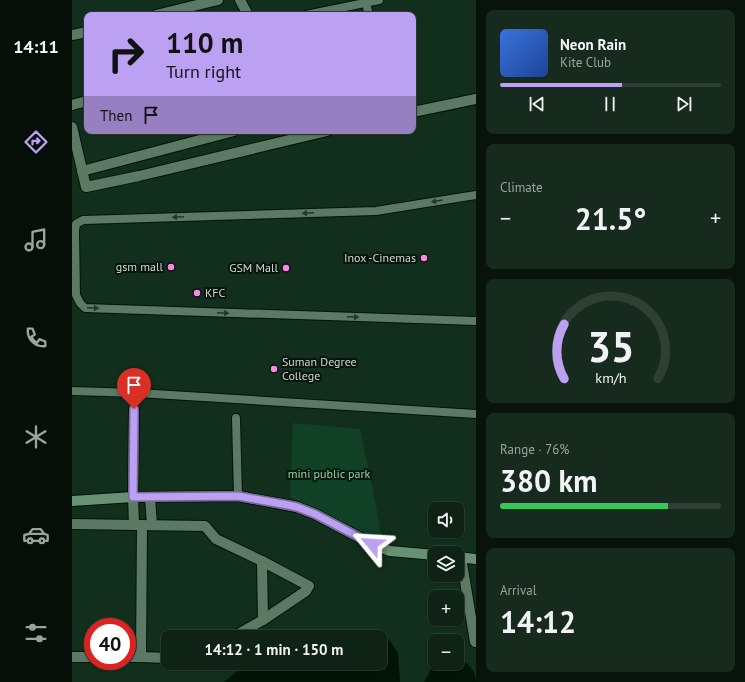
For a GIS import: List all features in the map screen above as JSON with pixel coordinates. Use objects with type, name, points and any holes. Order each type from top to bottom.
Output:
[{"type":"street","points":[[168,12],[218,0]]},
{"type":"street","points":[[240,0],[246,12]]},
{"type":"street","points":[[72,36],[84,33]]},
{"type":"street","points":[[416,111],[476,99]]},
{"type":"street","points":[[72,105],[84,102]]},
{"type":"street","points":[[72,127],[86,187],[139,176],[314,134]]},
{"type":"street","points":[[82,171],[223,134]]},
{"type":"street","points":[[134,409],[133,497],[142,525]]},
{"type":"street","points":[[72,501],[133,497],[238,496],[297,507],[315,514],[372,544],[390,551],[428,554]]},
{"type":"street","points":[[141,657],[142,525],[150,497]]},
{"type":"street","points":[[72,524],[205,526],[216,539],[262,560],[308,586],[306,591],[245,630]]},
{"type":"street","points":[[464,558],[476,559]]},
{"type":"street","points":[[262,560],[263,620]]},
{"type":"street","points":[[464,582],[475,642]]},
{"type":"street","points":[[72,657],[84,658]]},
{"type":"street","points":[[136,657],[161,658]]},
{"type":"lane","points":[[321,12],[379,0]]},
{"type":"lane","points":[[366,3],[368,12]]},
{"type":"lane","points":[[476,195],[376,211],[83,220],[76,224],[75,231],[76,295],[80,303],[85,308],[476,322]]},
{"type":"lane","points":[[72,391],[138,393],[476,414]]},
{"type":"lane","points":[[236,418],[238,496]]},
{"type":"green space","name":"mini public park","points":[[293,423],[360,429],[382,542],[290,497]]},
{"type":"shaded area","points":[[387,637],[398,653],[400,682],[224,682],[240,670],[387,670]]},
{"type":"shaded area","points":[[464,662],[473,670],[476,677],[476,682],[424,682],[430,670],[464,670]]},
{"type":"place","name":"Inox -Cinemas","points":[[424,258]]},
{"type":"place","name":"gsm mall","points":[[171,267]]},
{"type":"place","name":"GSM Mall","points":[[286,268]]},
{"type":"place","name":"KFC","points":[[197,293]]},
{"type":"place","name":"Suman Degree College","points":[[274,369]]},
{"type":"route","points":[[134,409],[133,497],[238,496],[288,505],[315,514],[372,544]]}]
